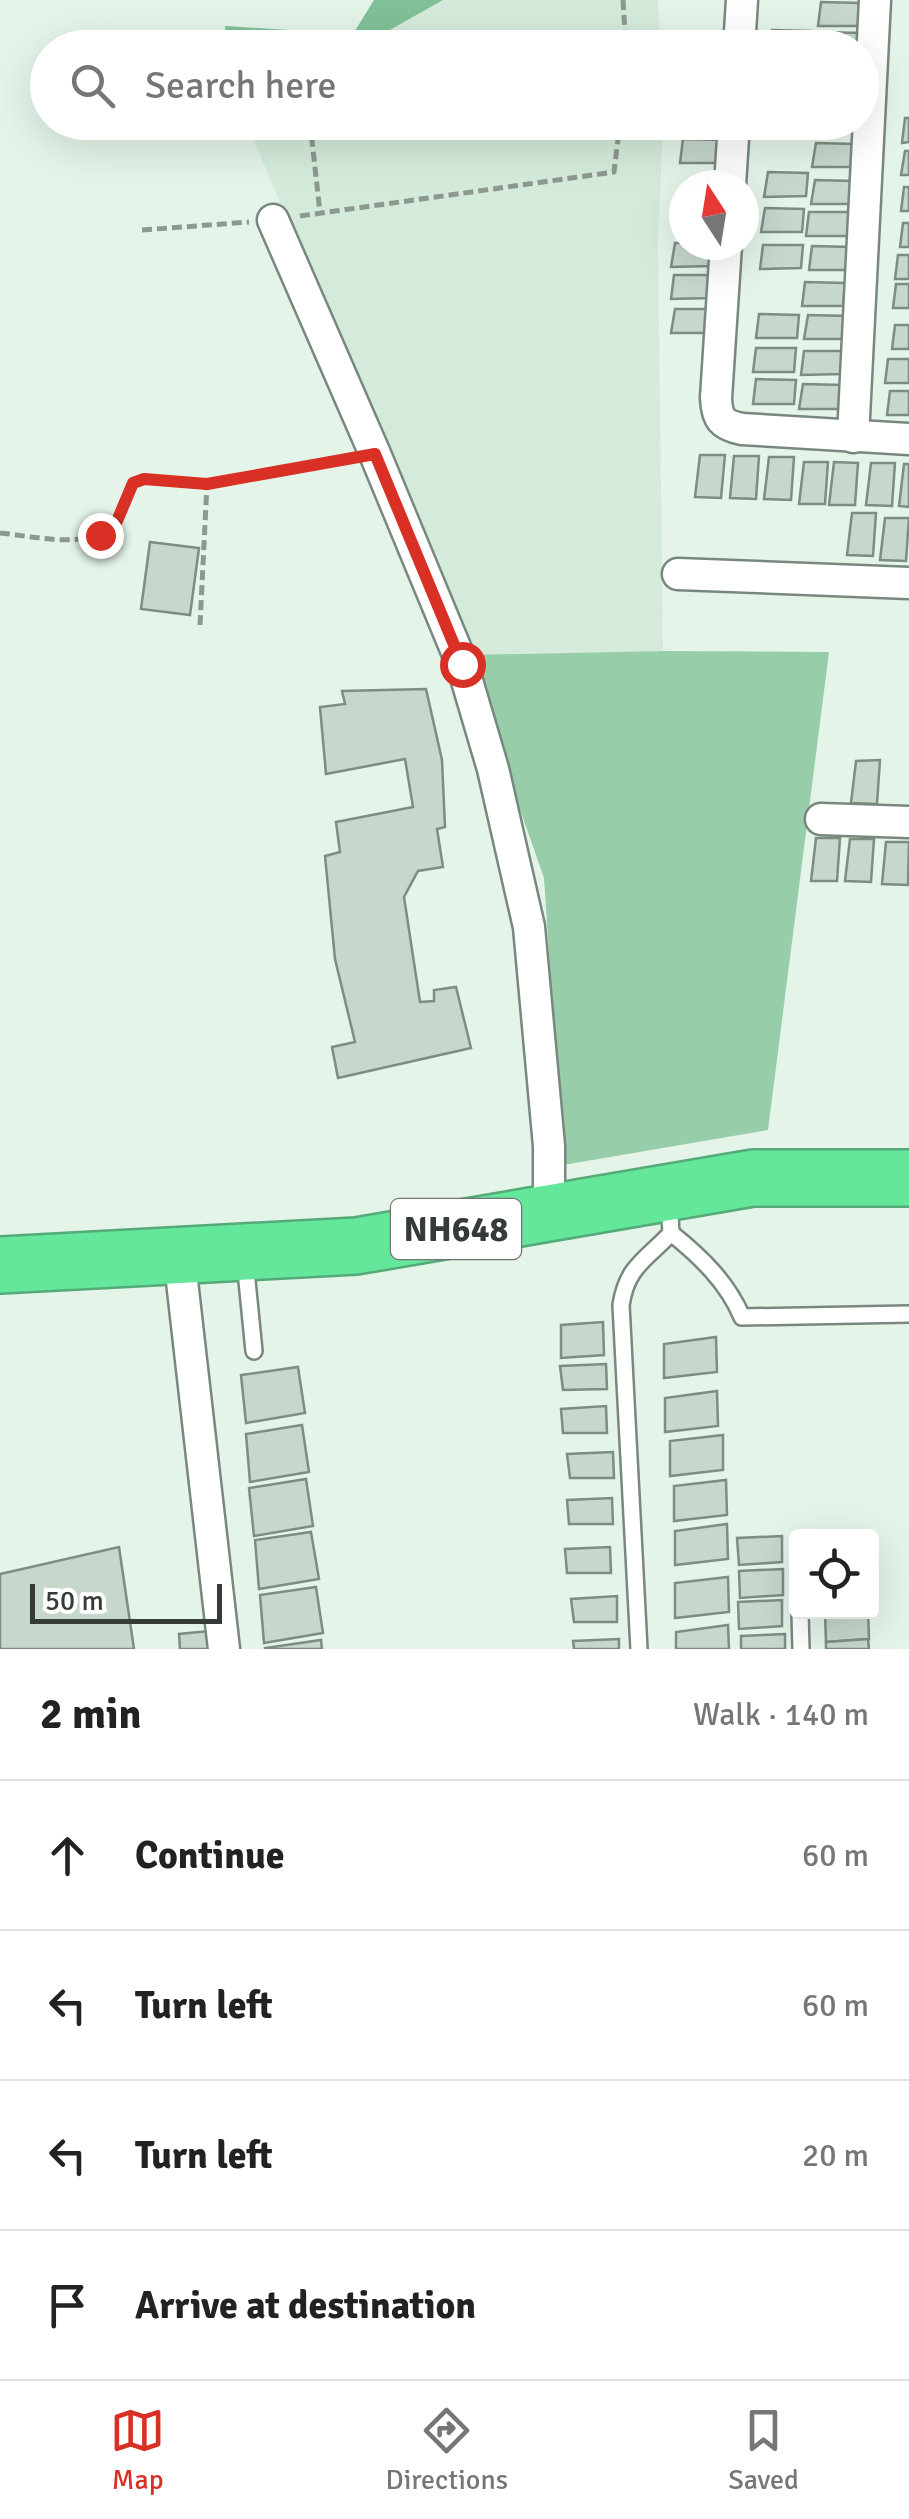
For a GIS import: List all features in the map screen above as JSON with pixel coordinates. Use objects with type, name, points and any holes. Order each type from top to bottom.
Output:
[{"type":"highway","name":"NH648","points":[[0,1265],[356,1246],[549,1213],[670,1213],[753,1178],[909,1178]]},
{"type":"street","points":[[740,30],[742,0]]},
{"type":"street","points":[[873,30],[875,0]]},
{"type":"street","points":[[731,170],[733,140]]},
{"type":"street","points":[[853,437],[868,140]]},
{"type":"street","points":[[273,220],[462,664],[493,769],[528,927],[550,1146],[549,1213]]},
{"type":"street","points":[[725,260],[717,416],[725,426],[909,439]]},
{"type":"street","points":[[678,574],[909,583]]},
{"type":"street","points":[[821,818],[909,822]]},
{"type":"street","points":[[179,1255],[224,1649]]},
{"type":"lane","points":[[640,1649],[620,1306],[631,1272],[670,1213],[733,1296],[742,1317],[909,1314]]},
{"type":"lane","points":[[244,1252],[254,1350]]},
{"type":"lane","points":[[800,1619],[801,1649]]},
{"type":"path","points":[[623,0],[625,30]]},
{"type":"path","points":[[312,140],[320,213]]},
{"type":"path","points":[[142,230],[273,220],[614,172],[618,140]]},
{"type":"path","points":[[0,533],[77,541],[100,535],[117,521],[133,483],[144,479],[207,484],[375,454]]},
{"type":"path","points":[[200,625],[207,484]]},
{"type":"shaded area","points":[[443,0],[658,0],[659,30],[391,30]]},
{"type":"shaded area","points":[[254,140],[662,140],[658,244],[663,651],[466,655]]},
{"type":"green space","points":[[374,0],[443,0],[390,30],[355,30]]},
{"type":"green space","points":[[225,26],[289,30],[225,30]]},
{"type":"green space","points":[[829,652],[768,1130],[563,1165],[544,878],[466,655]]},
{"type":"building","points":[[821,2],[861,3],[860,26],[818,26]]},
{"type":"building","points":[[905,118],[909,118],[909,142],[902,143]]},
{"type":"building","points":[[683,140],[722,140],[721,163],[680,163]]},
{"type":"building","points":[[816,143],[855,144],[854,167],[812,167]]},
{"type":"building","points":[[905,151],[909,151],[909,175],[901,175]]},
{"type":"building","points":[[768,172],[808,173],[806,196],[764,197]]},
{"type":"building","points":[[815,180],[854,181],[852,204],[811,204]]},
{"type":"building","points":[[904,187],[909,187],[909,211],[901,211]]},
{"type":"building","points":[[765,208],[804,209],[802,232],[761,232]]},
{"type":"building","points":[[809,212],[849,212],[847,236],[806,236]]},
{"type":"building","points":[[903,223],[909,223],[909,247],[900,247]]},
{"type":"building","points":[[763,245],[803,245],[801,268],[760,269]]},
{"type":"building","points":[[812,246],[852,247],[850,270],[809,270]]},
{"type":"building","points":[[898,255],[909,255],[909,279],[895,279]]},
{"type":"building","points":[[672,260],[713,260],[713,266],[671,267]]},
{"type":"building","points":[[674,275],[714,275],[712,298],[671,299]]},
{"type":"building","points":[[805,282],[845,283],[843,306],[802,306]]},
{"type":"building","points":[[896,284],[909,284],[909,308],[893,308]]},
{"type":"building","points":[[675,309],[715,309],[713,333],[671,333]]},
{"type":"building","points":[[759,314],[799,315],[797,338],[756,338]]},
{"type":"building","points":[[808,315],[848,316],[846,339],[804,339]]},
{"type":"building","points":[[895,325],[909,325],[909,349],[892,349]]},
{"type":"building","points":[[756,348],[796,348],[794,372],[753,372]]},
{"type":"building","points":[[804,351],[844,351],[842,374],[801,375]]},
{"type":"building","points":[[888,359],[909,359],[909,383],[885,383]]},
{"type":"building","points":[[756,379],[796,380],[794,404],[753,404]]},
{"type":"building","points":[[803,384],[842,385],[841,409],[799,409]]},
{"type":"building","points":[[890,391],[909,391],[909,415],[887,415]]},
{"type":"building","points":[[700,455],[725,455],[721,498],[695,497]]},
{"type":"building","points":[[734,456],[759,456],[756,499],[730,498]]},
{"type":"building","points":[[769,457],[794,457],[791,500],[764,499]]},
{"type":"building","points":[[804,462],[828,462],[825,504],[799,504]]},
{"type":"building","points":[[834,462],[858,463],[855,505],[829,505]]},
{"type":"building","points":[[871,463],[895,463],[892,506],[866,505]]},
{"type":"building","points":[[904,464],[909,464],[909,507],[899,506]]},
{"type":"building","points":[[852,513],[876,513],[873,556],[847,555]]},
{"type":"building","points":[[885,518],[909,518],[906,561],[880,560]]},
{"type":"building","points":[[150,542],[199,548],[190,615],[141,609]]},
{"type":"building","points":[[426,689],[442,760],[445,827],[437,829],[443,867],[418,871],[404,897],[420,1002],[434,1001],[434,990],[456,987],[471,1048],[338,1078],[332,1047],[355,1042],[335,959],[325,856],[340,852],[336,822],[413,807],[405,759],[326,774],[320,707],[345,704],[342,691]]},
{"type":"building","points":[[880,760],[877,804],[851,803],[856,761]]},
{"type":"building","points":[[816,838],[840,838],[837,881],[811,881]]},
{"type":"building","points":[[850,839],[874,839],[871,882],[845,881]]},
{"type":"building","points":[[886,842],[909,842],[908,885],[882,884]]},
{"type":"building","points":[[603,1322],[604,1355],[561,1358],[561,1325]]},
{"type":"building","points":[[716,1337],[717,1372],[664,1378],[664,1344]]},
{"type":"building","points":[[606,1364],[607,1389],[563,1390],[560,1366]]},
{"type":"building","points":[[298,1367],[305,1413],[246,1423],[241,1375]]},
{"type":"building","points":[[717,1391],[718,1426],[665,1432],[665,1398]]},
{"type":"building","points":[[606,1406],[607,1433],[563,1433],[561,1409]]},
{"type":"building","points":[[302,1425],[309,1472],[250,1482],[246,1434]]},
{"type":"building","points":[[723,1435],[723,1470],[670,1476],[670,1441]]},
{"type":"building","points":[[613,1452],[614,1478],[570,1478],[567,1454]]},
{"type":"building","points":[[306,1479],[313,1526],[254,1536],[249,1488]]},
{"type":"building","points":[[726,1480],[727,1515],[674,1521],[674,1486]]},
{"type":"building","points":[[612,1498],[613,1524],[569,1524],[567,1500]]},
{"type":"building","points":[[727,1524],[728,1559],[675,1565],[675,1531]]},
{"type":"building","points":[[311,1532],[319,1579],[259,1589],[255,1540]]},
{"type":"building","points":[[782,1536],[782,1562],[739,1565],[737,1538]]},
{"type":"building","points":[[119,1547],[134,1649],[0,1649],[0,1574]]},
{"type":"building","points":[[610,1547],[611,1573],[567,1573],[565,1549]]},
{"type":"building","points":[[783,1569],[783,1595],[740,1598],[739,1571]]},
{"type":"building","points":[[728,1577],[729,1612],[675,1618],[675,1583]]},
{"type":"building","points":[[316,1587],[323,1633],[264,1643],[260,1595]]},
{"type":"building","points":[[617,1596],[617,1622],[574,1622],[571,1599]]},
{"type":"building","points":[[782,1600],[782,1626],[739,1629],[738,1602]]},
{"type":"building","points":[[825,1619],[868,1619],[869,1639],[826,1642]]},
{"type":"building","points":[[728,1625],[729,1649],[676,1649],[676,1632]]},
{"type":"building","points":[[220,1630],[222,1649],[180,1649],[179,1634]]},
{"type":"building","points":[[785,1634],[785,1649],[741,1649],[741,1636]]},
{"type":"building","points":[[619,1639],[619,1649],[574,1649],[573,1641]]},
{"type":"building","points":[[868,1639],[869,1649],[826,1649],[826,1642]]},
{"type":"building","points":[[321,1640],[322,1649],[265,1649],[265,1648]]},
{"type":"route","points":[[100,535],[117,521],[133,483],[144,479],[207,484],[375,454],[462,664]]}]
